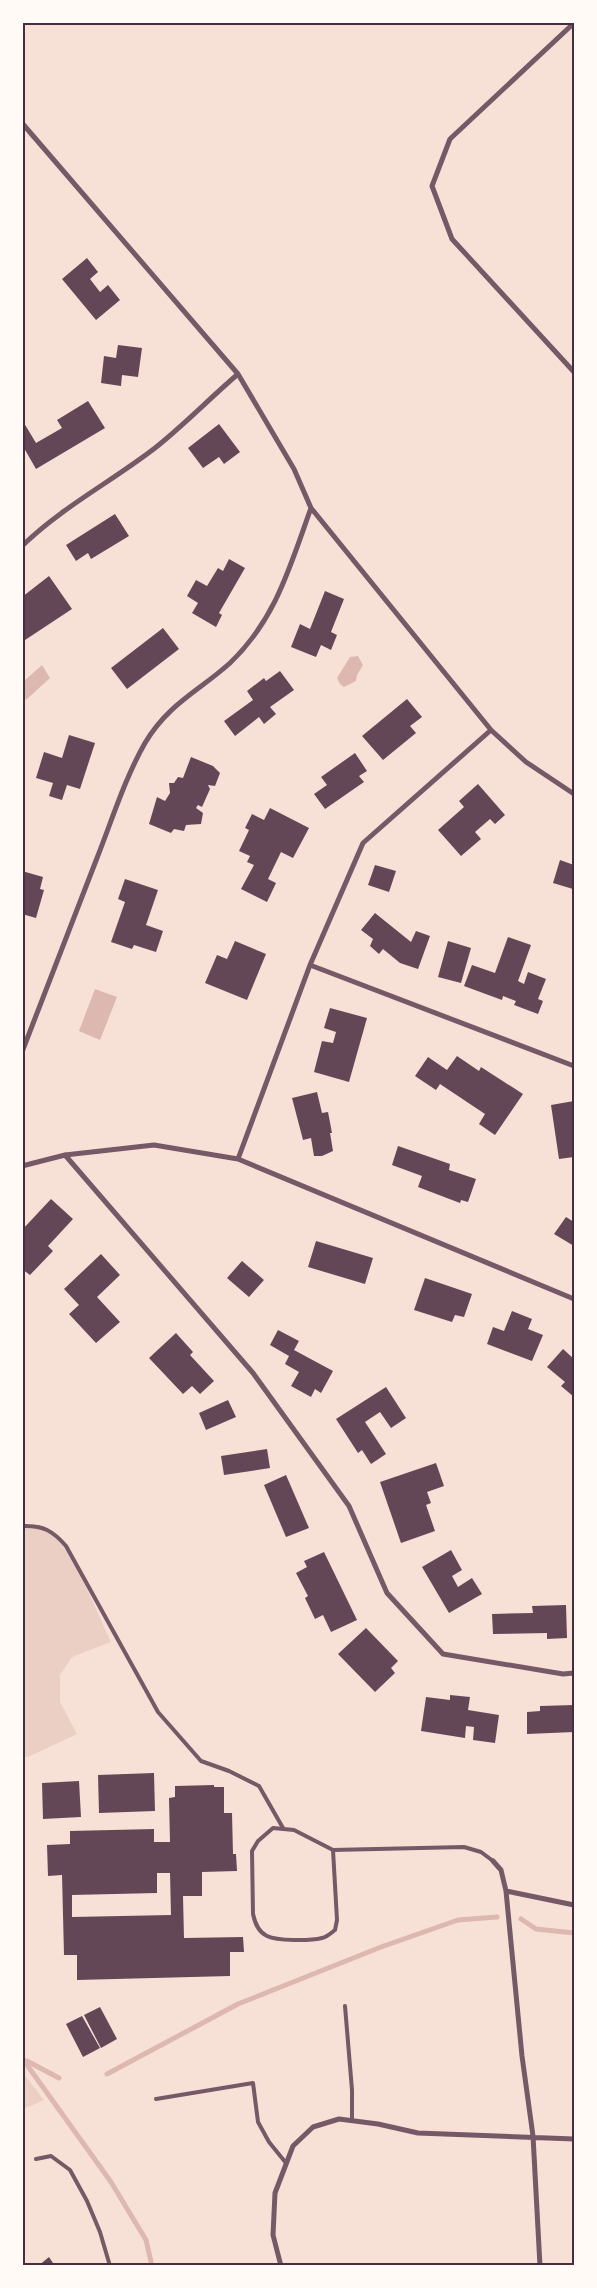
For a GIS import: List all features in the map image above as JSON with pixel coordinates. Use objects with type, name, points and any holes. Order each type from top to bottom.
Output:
[{"type":"street","points":[[574,23],[450,139],[432,186],[452,239],[574,372]]},
{"type":"street","points":[[22,123],[238,374],[294,469],[311,508],[491,730],[526,762],[574,794]]},
{"type":"street","points":[[22,546],[65,509],[155,448],[238,374]]},
{"type":"street","points":[[22,1052],[122,795],[146,742],[164,716],[193,690],[229,664],[266,621],[280,593],[311,508]]},
{"type":"street","points":[[238,1159],[310,964],[363,843],[491,730]]},
{"type":"street","points":[[310,964],[574,1066]]},
{"type":"street","points":[[22,1166],[65,1155],[154,1145],[238,1159],[574,1299]]},
{"type":"street","points":[[65,1155],[253,1373],[349,1506],[387,1593],[443,1654],[562,1674],[574,1673]]},
{"type":"street","points":[[493,1861],[501,1870],[506,1891],[522,2056],[533,2136],[540,2266]]},
{"type":"street","points":[[506,1891],[574,1905]]},
{"type":"street","points":[[282,2266],[273,2235],[275,2193],[293,2146],[313,2128],[339,2119],[418,2133],[574,2139]]},
{"type":"lane","points":[[22,1526],[37,1526],[49,1529],[66,1546],[158,1712],[201,1761],[229,1771],[259,1786],[283,1828]]},
{"type":"lane","points":[[333,1850],[337,1920],[335,1930],[322,1938],[296,1940],[268,1937],[255,1924],[253,1914],[252,1851],[265,1834],[273,1828],[294,1830],[333,1850],[464,1847],[481,1852],[493,1861]]},
{"type":"lane","points":[[345,2006],[352,2090],[352,2120]]},
{"type":"lane","points":[[156,2099],[253,2083],[258,2122],[286,2163]]},
{"type":"lane","points":[[36,2159],[51,2156],[70,2170],[97,2224],[110,2266]]},
{"type":"shaded area","points":[[358,656],[363,665],[356,681],[344,687],[337,678],[350,657]]},
{"type":"shaded area","points":[[42,665],[50,678],[26,700],[23,695],[23,682]]},
{"type":"shaded area","points":[[95,989],[117,997],[100,1040],[79,1031]]},
{"type":"shaded area","points":[[37,1526],[51,1533],[68,1553],[111,1642],[72,1657],[60,1675],[60,1702],[77,1734],[28,1757],[23,1757],[23,1527]]},
{"type":"shaded area","points":[[23,2073],[44,2100],[22,2109]]},
{"type":"building","points":[[87,258],[98,272],[90,279],[100,292],[108,285],[120,300],[96,320],[62,279]]},
{"type":"building","points":[[118,345],[142,348],[138,377],[122,375],[121,386],[101,383],[104,356],[116,358]]},
{"type":"building","points":[[88,401],[105,428],[36,469],[24,448],[22,449],[22,424],[24,423],[36,443],[62,428],[57,420]]},
{"type":"building","points":[[219,424],[240,452],[224,464],[219,457],[203,468],[188,448]]},
{"type":"building","points":[[115,514],[129,536],[91,559],[88,553],[76,561],[66,545]]},
{"type":"building","points":[[229,559],[245,568],[219,613],[222,615],[216,627],[192,613],[198,603],[187,596],[196,580],[207,586],[218,568],[223,571]]},
{"type":"building","points":[[49,576],[72,609],[22,642],[22,597]]},
{"type":"building","points":[[325,591],[344,599],[331,632],[337,635],[331,650],[321,645],[316,657],[291,647],[300,624],[310,629]]},
{"type":"building","points":[[163,628],[179,649],[127,689],[111,668]]},
{"type":"building","points":[[280,671],[294,690],[270,707],[276,714],[264,724],[259,717],[235,736],[224,721],[253,700],[247,691],[264,678],[266,681]]},
{"type":"building","points":[[407,699],[422,717],[410,726],[416,733],[383,760],[362,736]]},
{"type":"building","points":[[69,735],[95,743],[80,789],[67,785],[62,800],[49,796],[53,783],[36,778],[44,752],[62,758]]},
{"type":"building","points":[[355,753],[367,771],[359,776],[364,782],[325,809],[314,794],[327,785],[321,777]]},
{"type":"building","points":[[191,757],[213,766],[220,773],[215,786],[208,785],[210,789],[202,807],[198,805],[196,808],[203,813],[201,824],[186,825],[184,831],[174,829],[171,833],[149,824],[157,797],[165,801],[170,793],[169,783],[174,783],[178,777],[183,778]]},
{"type":"building","points":[[478,784],[505,815],[495,824],[490,819],[475,832],[481,839],[461,856],[438,830],[464,807],[459,801]]},
{"type":"building","points":[[270,808],[309,828],[293,858],[281,852],[268,879],[276,883],[267,902],[241,889],[254,865],[247,862],[250,856],[239,851],[249,830],[245,828],[252,814],[264,820]]},
{"type":"building","points":[[560,860],[574,865],[573,889],[553,883]]},
{"type":"building","points":[[375,865],[396,871],[389,892],[368,885]]},
{"type":"building","points":[[22,871],[43,877],[40,889],[44,890],[36,918],[22,914]]},
{"type":"building","points":[[125,879],[158,890],[146,925],[163,931],[156,952],[134,945],[132,949],[111,942],[125,902],[118,899]]},
{"type":"building","points":[[375,913],[411,942],[416,931],[430,936],[418,969],[400,963],[383,949],[379,954],[370,946],[373,939],[361,930]]},
{"type":"building","points":[[508,937],[531,945],[518,981],[524,984],[528,972],[546,979],[538,999],[543,1001],[538,1014],[514,1005],[516,1001],[503,996],[502,1000],[464,986],[472,965],[495,973]]},
{"type":"building","points":[[235,941],[266,954],[247,1000],[205,983],[217,955],[227,959]]},
{"type":"building","points":[[448,941],[471,948],[461,983],[438,977]]},
{"type":"building","points":[[330,1008],[367,1018],[349,1082],[314,1072],[322,1041],[333,1043],[336,1032],[324,1028]]},
{"type":"building","points":[[457,1056],[479,1071],[481,1067],[523,1094],[495,1135],[479,1124],[485,1114],[440,1084],[436,1090],[415,1076],[428,1057],[447,1070]]},
{"type":"building","points":[[317,1092],[322,1113],[328,1112],[332,1133],[330,1133],[333,1151],[322,1156],[314,1156],[311,1138],[303,1140],[292,1098]]},
{"type":"building","points":[[574,1101],[574,1157],[559,1159],[551,1105]]},
{"type":"building","points":[[398,1146],[450,1164],[449,1170],[476,1179],[468,1202],[461,1200],[460,1203],[418,1187],[422,1176],[392,1165]]},
{"type":"building","points":[[51,1199],[73,1219],[48,1246],[53,1251],[30,1275],[22,1269],[22,1230]]},
{"type":"building","points":[[566,1217],[574,1222],[574,1246],[554,1234]]},
{"type":"building","points":[[316,1241],[373,1258],[365,1284],[308,1267]]},
{"type":"building","points":[[101,1254],[120,1275],[97,1297],[120,1322],[96,1343],[69,1314],[79,1305],[64,1289]]},
{"type":"building","points":[[242,1261],[264,1280],[249,1297],[227,1278]]},
{"type":"building","points":[[425,1278],[472,1294],[464,1317],[455,1315],[452,1322],[414,1310]]},
{"type":"building","points":[[512,1311],[532,1319],[528,1329],[543,1335],[532,1361],[487,1344],[493,1327],[504,1331]]},
{"type":"building","points":[[278,1330],[299,1341],[294,1350],[333,1371],[321,1393],[315,1389],[311,1397],[291,1386],[299,1372],[285,1364],[289,1356],[270,1345]]},
{"type":"building","points":[[176,1333],[193,1352],[190,1355],[214,1381],[200,1394],[192,1386],[183,1394],[149,1358]]},
{"type":"building","points":[[563,1349],[574,1359],[574,1397],[561,1386],[565,1382],[547,1367]]},
{"type":"building","points":[[386,1387],[406,1418],[391,1428],[380,1412],[365,1422],[386,1454],[371,1464],[362,1450],[358,1453],[336,1419]]},
{"type":"building","points":[[228,1400],[236,1417],[206,1430],[199,1413]]},
{"type":"building","points":[[267,1449],[270,1468],[224,1475],[221,1456]]},
{"type":"building","points":[[436,1463],[444,1486],[427,1492],[431,1503],[426,1505],[435,1531],[401,1543],[380,1482]]},
{"type":"building","points":[[286,1475],[309,1528],[286,1537],[264,1485]]},
{"type":"building","points":[[451,1550],[462,1570],[452,1576],[458,1587],[472,1578],[482,1594],[449,1613],[422,1567]]},
{"type":"building","points":[[324,1552],[357,1620],[331,1632],[323,1615],[315,1619],[305,1598],[308,1596],[296,1573],[307,1567],[304,1561]]},
{"type":"building","points":[[566,1605],[567,1638],[547,1639],[547,1633],[493,1634],[492,1614],[533,1613],[532,1606]]},
{"type":"building","points":[[366,1628],[398,1661],[391,1668],[395,1673],[375,1692],[338,1654]]},
{"type":"building","points":[[450,1695],[470,1697],[468,1710],[499,1715],[495,1743],[473,1740],[474,1727],[466,1726],[465,1738],[421,1731],[426,1697],[450,1700]]},
{"type":"building","points":[[574,1705],[574,1732],[527,1734],[527,1712],[540,1711],[540,1706]]},
{"type":"building","points":[[154,1773],[155,1811],[99,1813],[98,1775]]},
{"type":"building","points":[[79,1781],[81,1817],[43,1819],[42,1783]]},
{"type":"building","points":[[214,1785],[214,1787],[224,1787],[224,1813],[232,1813],[233,1854],[236,1854],[237,1871],[202,1872],[202,1896],[183,1896],[184,1938],[243,1937],[244,1952],[230,1952],[230,1976],[77,1980],[77,1955],[64,1955],[62,1875],[48,1876],[47,1845],[70,1844],[70,1831],[154,1829],[154,1842],[170,1842],[169,1798],[175,1797],[175,1786]],"holes":[[[157,1873],[170,1873],[171,1915],[72,1917],[72,1895],[157,1893]]]},
{"type":"building","points":[[100,2007],[117,2039],[101,2048],[84,2015]]},
{"type":"building","points":[[82,2016],[100,2048],[83,2057],[66,2024]]},
{"type":"building","points":[[49,2257],[55,2266],[38,2266]]},
{"type":"waterway","points":[[107,2074],[238,2004],[381,1947],[458,1920],[497,1917]]},
{"type":"waterway","points":[[521,1919],[536,1929],[574,1933]]},
{"type":"waterway","points":[[22,2058],[111,2182],[146,2240],[152,2266]]},
{"type":"waterway","points":[[27,2061],[59,2078]]}]
